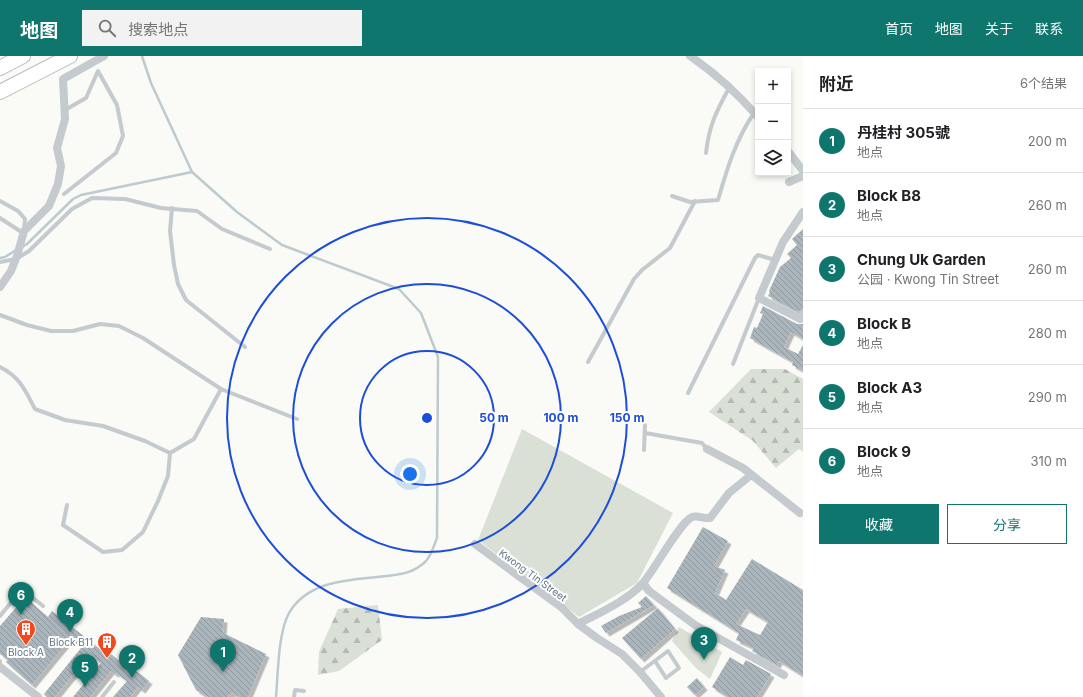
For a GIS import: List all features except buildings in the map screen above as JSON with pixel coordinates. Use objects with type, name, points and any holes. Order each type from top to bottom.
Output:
[{"type":"highway","points":[[0,68],[23,56]]},
{"type":"highway","points":[[0,92],[70,56]]},
{"type":"street","points":[[0,287],[11,271],[23,232],[49,206],[58,184],[61,166],[57,148],[66,119],[63,79],[104,56]]},
{"type":"street","points":[[690,56],[703,65],[729,88],[755,114]]},
{"type":"street","points":[[791,157],[803,171]]},
{"type":"street","points":[[789,182],[803,176]]},
{"type":"street","points":[[803,212],[783,242],[759,298],[800,319],[803,314]]},
{"type":"street","points":[[707,449],[743,468],[800,513]]},
{"type":"street","points":[[578,624],[626,598],[643,583],[682,526],[690,518],[694,516],[708,519],[710,518],[730,493],[751,475]]},
{"type":"street","name":"Kwong Tin Street","points":[[474,544],[561,607],[578,624],[622,654],[640,672],[658,696]]},
{"type":"street","points":[[643,583],[649,591],[695,625],[784,675]]},
{"type":"street","points":[[0,667],[38,697]]},
{"type":"lane","points":[[64,194],[116,153],[123,136],[117,105],[98,71],[86,98],[65,110]]},
{"type":"lane","points":[[706,153],[708,138],[714,116],[729,88]]},
{"type":"lane","points":[[672,196],[690,202],[718,200],[730,158],[745,127],[755,116]]},
{"type":"lane","points":[[0,262],[16,258],[29,251],[72,208],[92,198],[125,199],[162,208],[197,211],[222,229],[270,250]]},
{"type":"lane","points":[[0,201],[18,211],[24,220],[23,232],[0,218]]},
{"type":"lane","points":[[588,362],[634,279],[646,266],[670,248],[695,201]]},
{"type":"lane","points":[[172,208],[170,231],[174,265],[178,284],[186,300],[245,347]]},
{"type":"lane","points":[[688,393],[755,258],[758,255],[763,255],[775,260]]},
{"type":"lane","points":[[733,364],[759,298]]},
{"type":"lane","points":[[0,315],[27,325],[51,331],[73,330],[100,324],[119,326],[143,338],[221,389],[297,419]]},
{"type":"lane","points":[[0,367],[6,370],[22,384],[36,409],[65,420],[103,426],[145,441],[170,453]]},
{"type":"lane","points":[[170,453],[194,439],[221,389]]},
{"type":"lane","points":[[644,450],[646,425]]},
{"type":"lane","points":[[645,433],[702,443],[707,449]]},
{"type":"lane","points":[[67,505],[63,525],[104,552],[122,550],[143,532],[168,476],[170,453]]},
{"type":"lane","points":[[0,616],[22,589],[43,606]]},
{"type":"lane","points":[[640,672],[668,651],[679,668],[666,678],[655,661]]},
{"type":"lane","points":[[102,697],[114,682]]},
{"type":"lane","points":[[294,697],[295,690],[304,691]]},
{"type":"green space","points":[[751,369],[785,369],[803,379],[803,452],[799,449],[776,468],[753,441],[709,412]]},
{"type":"green space","points":[[522,429],[673,513],[637,583],[579,617],[478,540]]},
{"type":"green space","points":[[378,605],[382,640],[339,671],[318,675],[319,652],[338,609]]},
{"type":"green space","points":[[679,627],[722,652],[710,679],[696,668],[672,641]]},
{"type":"waterway","points":[[142,56],[151,83],[192,172],[237,212],[282,245],[399,289],[421,313],[438,357],[437,538],[431,554],[427,560],[416,569],[398,575],[346,580],[332,583],[308,593],[298,602],[289,613],[285,621],[279,654],[276,697]]},
{"type":"waterway","points":[[22,247],[27,244],[73,199],[81,195],[192,172]]},
{"type":"waterway","points":[[0,258],[5,257],[16,250]]},
{"type":"place","name":"Block 9","points":[[21,615]]},
{"type":"place","name":"Block B","points":[[70,632]]},
{"type":"place","name":"Block A","points":[[26,646]]},
{"type":"place","name":"Block B11","points":[[107,659]]},
{"type":"place","name":"Chung Uk Garden","points":[[704,660]]},
{"type":"place","name":"丹桂村 305號","points":[[223,672]]},
{"type":"place","name":"Block B8","points":[[132,678]]},
{"type":"place","name":"Block A3","points":[[85,687]]}]
